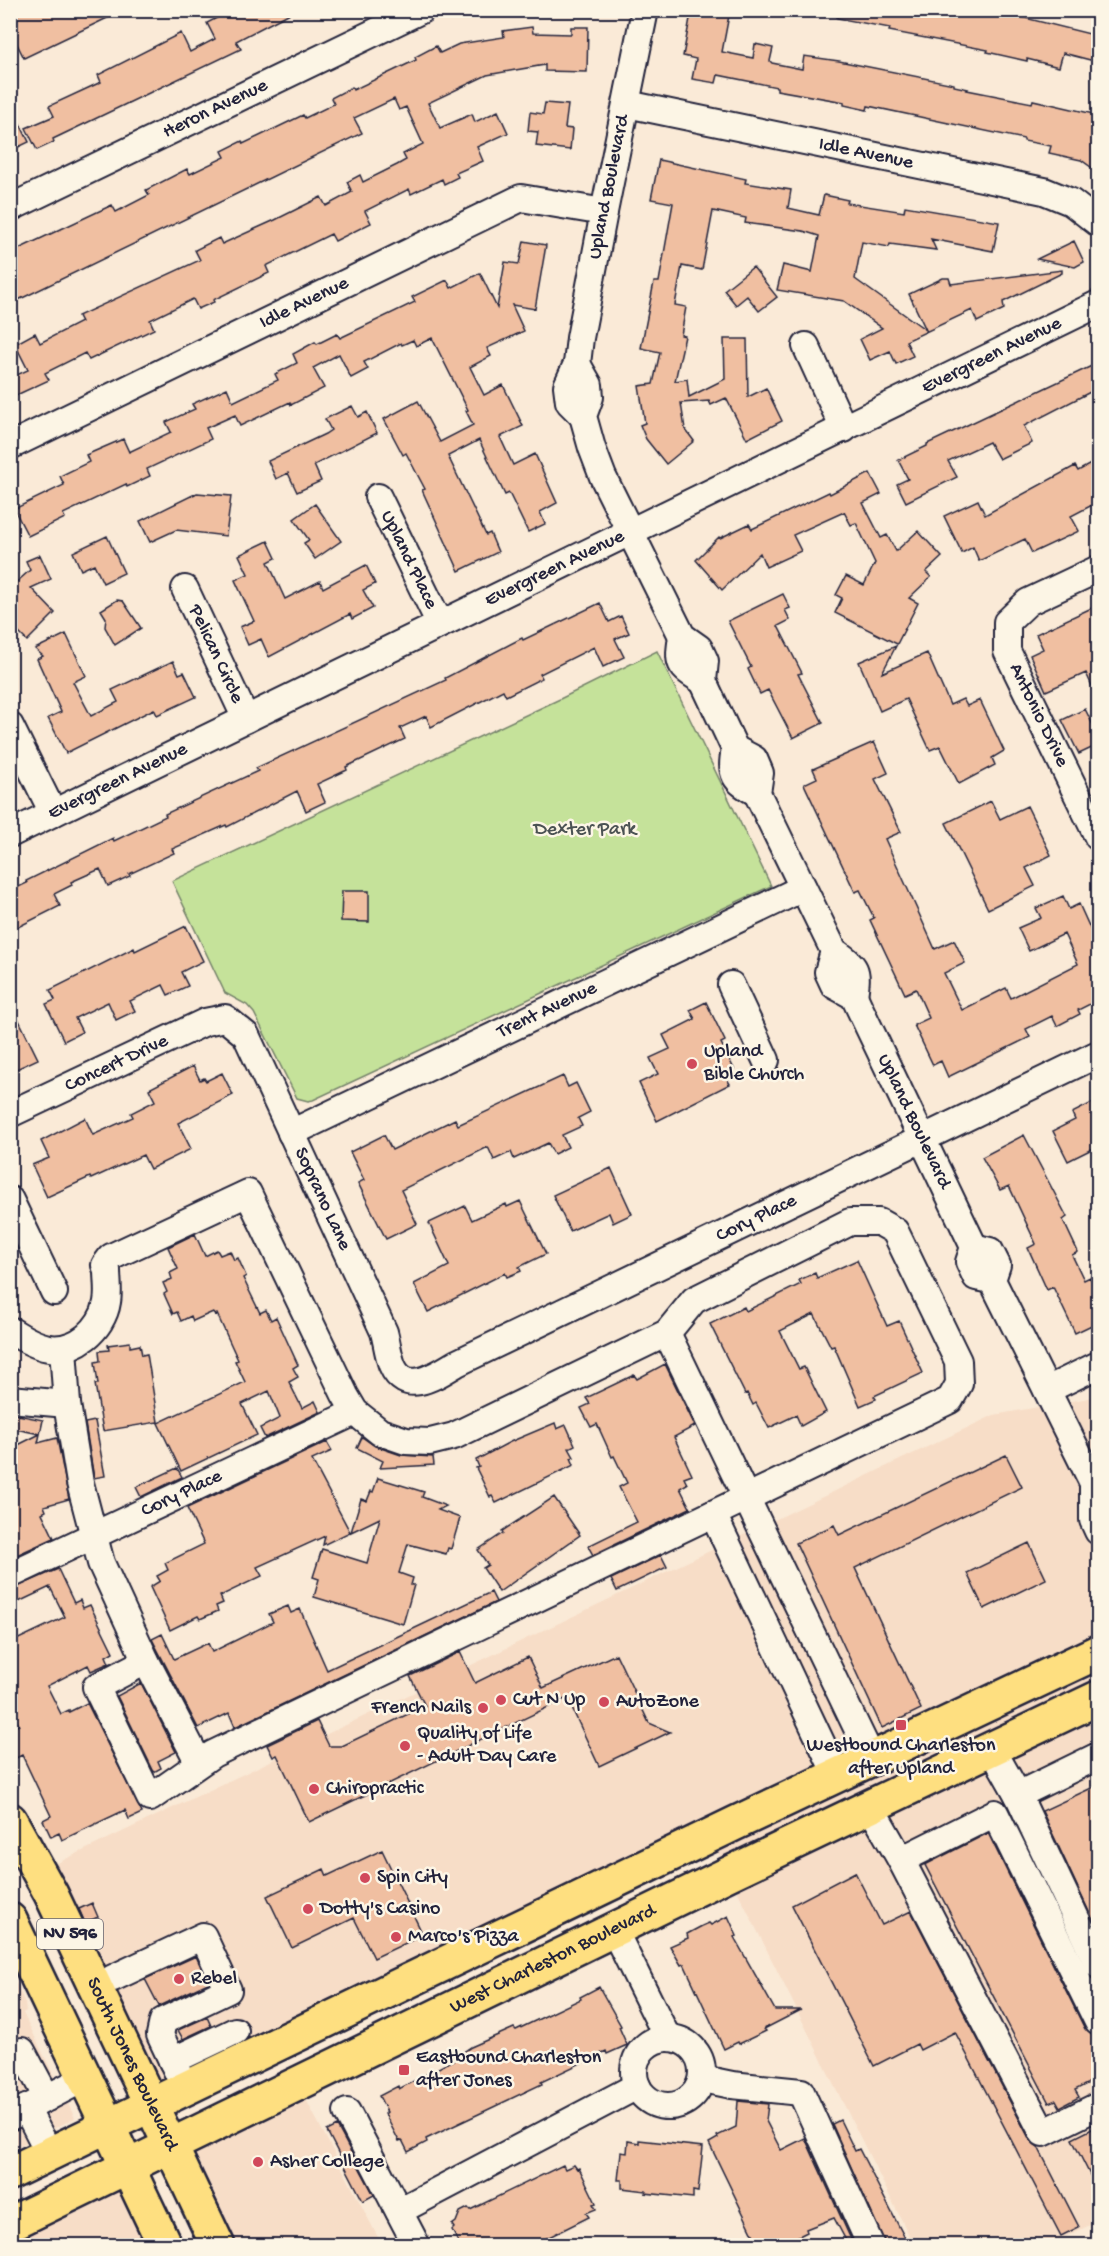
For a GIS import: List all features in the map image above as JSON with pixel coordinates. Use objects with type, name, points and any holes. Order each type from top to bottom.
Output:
[{"type":"main road","points":[[10,2173],[151,2104],[179,2075],[242,2044],[837,1776],[1098,1652]]},
{"type":"main road","name":"West Charleston Boulevard","points":[[10,2224],[755,1861],[1098,1698]]},
{"type":"main road","name":"South Jones Boulevard","points":[[10,1820],[51,1894],[112,1990],[126,2051],[218,2246]]},
{"type":"main road","points":[[736,1822],[755,1861]]},
{"type":"main road","name":"NV 596","points":[[10,1920],[165,2246]]},
{"type":"street","name":"Heron Avenue","points":[[10,208],[421,10]]},
{"type":"street","name":"Upland Boulevard","points":[[645,10],[580,338],[578,364],[567,386],[569,402],[583,416],[586,432],[603,477],[682,636],[679,658],[685,670],[703,681],[735,749],[754,759],[760,773],[757,793],[834,951],[851,963],[857,976],[854,996],[974,1247],[969,1262],[976,1277],[992,1280],[1096,1486],[1093,1520],[1098,1531]]},
{"type":"street","name":"Idle Avenue","points":[[627,104],[1044,191],[1071,202],[1098,223]]},
{"type":"street","name":"Idle Avenue","points":[[10,446],[521,198],[604,212]]},
{"type":"street","name":"Evergreen Avenue","points":[[10,834],[1098,304]]},
{"type":"street","points":[[806,346],[844,429]]},
{"type":"street","name":"Upland Place","points":[[378,497],[440,624]]},
{"type":"street","name":"Antonio Drive","points":[[1098,568],[1028,602],[1006,622],[1007,651],[1093,812],[1098,837]]},
{"type":"street","name":"Pelican Circle","points":[[185,590],[246,719]]},
{"type":"street","points":[[10,726],[53,813]]},
{"type":"street","name":"Trent Avenue","points":[[291,1133],[803,888]]},
{"type":"street","points":[[731,985],[766,1060]]},
{"type":"street","name":"Soprano Lane","points":[[225,1018],[246,1035],[384,1332],[394,1368],[405,1379],[413,1382]]},
{"type":"street","name":"Concert Drive","points":[[10,1114],[205,1022],[225,1018]]},
{"type":"street","name":"Cory Place","points":[[413,1382],[436,1377],[457,1363],[1098,1054]]},
{"type":"street","points":[[10,1330],[34,1343],[63,1349],[75,1346],[96,1329],[107,1303],[105,1265],[111,1257],[248,1193],[355,1412],[380,1432],[406,1441],[430,1442],[454,1436],[668,1333],[694,1300],[850,1222],[879,1222],[895,1231],[958,1361],[959,1384],[950,1400],[213,1754],[150,1798],[96,1687],[146,1661]]},
{"type":"street","points":[[10,1200],[54,1292]]},
{"type":"street","points":[[668,1333],[872,1759]]},
{"type":"street","points":[[63,1349],[67,1404],[80,1483],[100,1563],[146,1661],[199,1763]]},
{"type":"street","points":[[1047,1390],[1098,1365]]},
{"type":"street","points":[[10,1399],[67,1404]]},
{"type":"street","name":"Cory Place","points":[[10,1575],[355,1412]]},
{"type":"street","points":[[713,1514],[837,1776]]},
{"type":"street","points":[[731,1550],[765,1533]]},
{"type":"street","points":[[992,1749],[1018,1795],[1098,1965]]},
{"type":"street","points":[[1018,1795],[1098,1756]]},
{"type":"street","points":[[870,1806],[902,1860],[1043,2133],[1098,2106]]},
{"type":"street","points":[[902,1860],[995,1813],[1098,2022]]},
{"type":"street","points":[[614,1930],[668,2037]]},
{"type":"street","points":[[112,1990],[203,1936],[228,1990],[163,2021],[160,2035],[179,2075]]},
{"type":"street","points":[[218,1995],[242,2044]]},
{"type":"street","points":[[126,2051],[160,2035]]},
{"type":"street","points":[[668,2037],[687,2043],[695,2050],[703,2068],[703,2079],[693,2097],[684,2103],[662,2106],[643,2096],[636,2086],[635,2064],[639,2054],[647,2045],[668,2037]]},
{"type":"street","points":[[10,2057],[22,2051],[21,2111],[49,2153]]},
{"type":"street","points":[[21,2111],[86,2078]]},
{"type":"street","points":[[703,2079],[732,2085],[801,2092],[871,2246]]},
{"type":"street","points":[[399,2211],[636,2086]]},
{"type":"street","points":[[347,2112],[417,2246]]},
{"type":"shaded area","points":[[1098,1393],[1098,2221],[1049,2245],[914,2245],[710,1836],[151,2104],[49,1867],[994,1415],[1089,1398]]},
{"type":"shaded area","points":[[10,1970],[25,2003],[26,2011],[23,2013],[75,2118],[11,2150]]},
{"type":"shaded area","name":"Asher College","points":[[298,2084],[382,2245],[218,2245],[171,2147]]},
{"type":"shaded area","points":[[127,2168],[165,2246],[13,2246],[20,2220]]},
{"type":"green space","name":"Dexter Park","points":[[657,651],[771,886],[313,1100],[297,1098],[254,1013],[247,1005],[225,993],[172,881],[560,699]]},
{"type":"building","points":[[26,10],[124,10],[24,58],[10,30],[10,18]]},
{"type":"building","points":[[232,10],[296,10],[236,41],[241,49],[53,139],[54,142],[37,150],[26,128],[54,116],[49,106],[101,82],[98,75],[181,33],[190,52],[215,39],[207,23]]},
{"type":"building","points":[[706,10],[730,10],[722,52],[753,58],[755,44],[773,48],[770,61],[772,63],[802,69],[804,56],[839,61],[954,84],[954,86],[967,90],[1032,103],[1033,100],[1098,115],[1098,172],[1081,160],[1049,153],[1051,146],[1024,141],[1024,139],[868,106],[867,110],[844,105],[844,102],[777,90],[777,87],[718,75],[716,83],[692,79],[696,59],[683,56],[691,13],[705,15]]},
{"type":"building","points":[[838,10],[899,10],[916,14],[917,10],[980,10],[996,14],[997,11],[1098,36],[1098,62],[1063,53],[1059,67],[1027,59],[1027,61],[987,52],[988,50],[889,31],[890,28],[837,18]]},
{"type":"building","points":[[532,27],[533,33],[571,34],[571,27],[588,27],[587,72],[545,71],[545,65],[487,75],[428,103],[440,128],[472,114],[475,122],[498,111],[508,133],[477,147],[483,161],[456,173],[458,177],[444,184],[442,179],[411,194],[409,189],[365,211],[371,223],[335,241],[331,234],[266,266],[269,273],[198,309],[193,299],[150,320],[154,329],[89,360],[85,353],[45,373],[49,380],[10,398],[10,378],[28,370],[15,344],[35,333],[40,343],[81,322],[78,316],[200,260],[195,250],[219,238],[222,244],[321,197],[326,206],[352,192],[347,182],[360,175],[363,182],[397,165],[406,160],[403,154],[423,144],[406,107],[399,110],[394,99],[354,118],[362,133],[10,304],[10,253],[112,205],[116,212],[149,195],[146,190],[187,169],[190,174],[225,157],[222,151],[242,141],[243,144],[303,115],[305,118],[334,104],[331,98],[416,60],[415,57],[436,46],[440,53],[459,44],[504,37],[503,31]]},
{"type":"building","points":[[545,103],[568,105],[565,128],[572,129],[570,150],[536,146],[538,132],[528,131],[530,112],[543,114]]},
{"type":"building","points":[[10,104],[29,142],[10,151]]},
{"type":"building","points":[[659,160],[746,179],[745,183],[791,190],[788,208],[819,215],[824,195],[848,200],[847,203],[904,212],[905,206],[999,222],[993,251],[931,239],[936,250],[890,244],[889,247],[862,242],[855,279],[926,330],[909,294],[943,278],[949,278],[951,284],[1062,270],[1062,273],[1003,302],[1004,309],[977,322],[972,310],[906,341],[913,356],[896,364],[890,351],[870,360],[860,339],[882,328],[844,301],[777,290],[783,265],[812,272],[819,236],[803,231],[745,223],[746,218],[713,211],[702,270],[682,266],[675,305],[686,307],[681,335],[685,336],[675,381],[687,379],[689,397],[725,379],[724,339],[747,339],[748,397],[766,388],[782,421],[747,439],[726,398],[711,405],[709,401],[681,403],[685,429],[694,441],[666,464],[646,439],[640,425],[645,423],[639,386],[653,384],[660,352],[641,348],[654,282],[659,282],[673,203],[651,199]]},
{"type":"building","points":[[524,241],[546,245],[535,309],[512,305],[524,331],[487,348],[491,356],[470,367],[484,395],[503,385],[523,426],[500,437],[513,465],[535,454],[557,503],[540,512],[545,524],[528,532],[509,493],[505,495],[479,440],[448,456],[486,535],[490,533],[498,552],[459,571],[422,490],[425,489],[384,419],[418,401],[440,442],[473,425],[466,411],[468,410],[432,338],[416,346],[413,340],[402,345],[401,343],[364,362],[368,369],[351,378],[339,354],[313,368],[324,388],[291,405],[290,402],[240,426],[235,415],[206,428],[211,439],[147,469],[150,476],[127,487],[126,484],[63,514],[65,518],[28,536],[14,509],[64,485],[60,476],[89,462],[86,455],[123,439],[129,452],[171,432],[166,422],[195,409],[192,404],[227,388],[233,402],[278,380],[275,374],[297,363],[293,354],[315,342],[317,344],[337,334],[340,338],[415,302],[412,297],[447,280],[451,288],[480,273],[497,308],[505,262],[519,264]]},
{"type":"building","points":[[1074,241],[1084,262],[1075,267],[1037,259]]},
{"type":"building","points":[[753,267],[777,297],[759,311],[747,296],[736,305],[724,290]]},
{"type":"building","points":[[1098,363],[1098,388],[1024,426],[1032,443],[999,459],[989,442],[948,461],[957,477],[906,502],[897,484],[908,479],[898,460]]},
{"type":"building","points":[[352,406],[358,417],[367,412],[377,433],[314,465],[321,481],[297,492],[288,473],[276,479],[268,461],[325,434],[331,430],[325,419]]},
{"type":"building","points":[[1098,460],[1098,502],[1071,516],[1079,531],[1032,553],[1025,539],[979,561],[973,547],[962,553],[944,516],[978,500],[985,515],[1075,466],[1078,471]]},
{"type":"building","points":[[870,473],[881,494],[863,503],[881,538],[887,535],[896,551],[918,531],[942,557],[926,572],[931,577],[909,598],[918,603],[897,644],[835,613],[842,598],[836,595],[846,576],[864,585],[875,563],[856,523],[851,525],[844,512],[793,535],[801,551],[766,567],[760,553],[722,590],[696,560],[719,537],[749,524],[752,529],[829,492],[830,494]]},
{"type":"building","points":[[197,493],[231,496],[226,536],[176,530],[150,542],[140,521]]},
{"type":"building","points":[[315,504],[341,541],[315,559],[304,543],[309,540],[294,519]]},
{"type":"building","points":[[107,536],[124,573],[103,583],[94,564],[81,570],[73,552]]},
{"type":"building","points":[[268,541],[276,558],[268,562],[285,599],[320,581],[323,588],[366,565],[375,584],[363,590],[373,608],[352,619],[350,614],[269,657],[261,639],[248,645],[240,627],[254,621],[235,580],[248,574],[239,555]]},
{"type":"building","points":[[40,555],[51,579],[31,588],[55,613],[27,641],[10,624],[10,588],[30,570],[26,561]]},
{"type":"building","points":[[783,594],[790,608],[785,610],[790,620],[778,626],[802,673],[798,674],[823,723],[793,738],[768,690],[760,694],[748,669],[751,667],[728,621]]},
{"type":"building","points":[[117,600],[123,601],[141,628],[115,645],[105,627],[106,618],[101,610]]},
{"type":"building","points":[[600,603],[609,622],[621,616],[629,633],[615,639],[624,657],[603,667],[594,647],[540,674],[542,678],[506,696],[503,690],[431,727],[426,716],[400,728],[405,739],[346,767],[347,770],[317,784],[325,802],[306,811],[297,791],[227,827],[226,825],[172,849],[174,853],[108,886],[100,869],[71,882],[72,885],[54,894],[60,906],[10,931],[10,891],[27,883],[26,881],[113,838],[114,841],[166,816],[165,814],[258,771],[256,768],[446,680],[445,678],[522,638],[523,640]]},
{"type":"building","points":[[1098,605],[1098,699],[1086,673],[1046,691],[1030,655],[1043,649],[1036,634]]},
{"type":"building","points":[[66,634],[86,676],[73,682],[91,716],[118,702],[112,690],[173,661],[179,674],[184,672],[196,697],[157,715],[154,709],[66,753],[48,718],[61,712],[37,659],[43,656],[35,649]]},
{"type":"building","points":[[896,646],[882,673],[927,653],[950,705],[963,699],[967,706],[980,700],[1004,751],[992,758],[995,765],[959,784],[940,746],[930,750],[906,699],[880,711],[859,662]]},
{"type":"building","points":[[1085,709],[1098,735],[1098,745],[1079,754],[1062,720]]},
{"type":"building","points":[[874,742],[888,773],[875,779],[901,832],[885,839],[935,949],[954,940],[965,963],[944,973],[962,1010],[1006,988],[1011,998],[1078,964],[1064,934],[1029,951],[1018,928],[1041,918],[1036,908],[1063,896],[1069,909],[1079,904],[1098,946],[1098,1000],[1078,1010],[1080,1014],[1057,1026],[1052,1016],[1026,1029],[1030,1037],[948,1077],[941,1061],[933,1065],[914,1025],[929,1018],[916,989],[905,994],[870,920],[874,918],[860,890],[855,892],[804,784],[817,778],[813,769]]},
{"type":"building","points":[[991,801],[1000,819],[1027,806],[1051,855],[1026,868],[1035,886],[988,909],[946,823]]},
{"type":"building","points":[[342,891],[369,891],[369,922],[341,921]]},
{"type":"building","points":[[186,926],[203,961],[181,972],[188,986],[168,995],[163,985],[130,1001],[135,1011],[116,1020],[108,1002],[75,1018],[82,1032],[64,1041],[46,1004],[55,1000],[50,990],[134,948],[135,951]]},
{"type":"building","points":[[10,1002],[38,1059],[10,1072]]},
{"type":"building","name":"Upland Bible Church","points":[[706,1002],[725,1041],[721,1043],[734,1069],[724,1074],[730,1084],[657,1121],[639,1083],[658,1074],[650,1058],[670,1049],[663,1035],[695,1019],[690,1010]]},
{"type":"building","points":[[193,1066],[200,1080],[204,1078],[206,1081],[222,1073],[233,1095],[178,1123],[191,1149],[150,1169],[143,1155],[47,1197],[32,1165],[49,1158],[41,1141],[85,1118],[93,1135],[133,1117],[131,1113],[155,1101],[149,1089]]},
{"type":"building","points":[[563,1076],[568,1087],[576,1083],[590,1112],[578,1118],[582,1126],[562,1135],[568,1147],[554,1154],[548,1143],[514,1159],[511,1152],[494,1160],[488,1147],[401,1190],[417,1224],[386,1239],[358,1183],[364,1180],[350,1152],[384,1135],[392,1150],[455,1119],[458,1125]]},
{"type":"building","points":[[1098,1100],[1098,1146],[1068,1161],[1053,1131],[1075,1120],[1072,1113]]},
{"type":"building","points":[[1024,1135],[1067,1217],[1063,1220],[1078,1252],[1072,1255],[1084,1280],[1090,1277],[1098,1295],[1098,1322],[1075,1333],[1053,1287],[1047,1290],[1028,1248],[1036,1244],[1009,1186],[1000,1190],[982,1157]]},
{"type":"building","points":[[611,1168],[632,1214],[613,1223],[609,1213],[570,1231],[553,1195]]},
{"type":"building","points":[[520,1201],[546,1254],[519,1267],[521,1271],[507,1277],[505,1273],[428,1312],[414,1284],[449,1266],[429,1223],[465,1206],[472,1220],[506,1204],[507,1207]]},
{"type":"building","points":[[195,1234],[205,1256],[217,1250],[220,1255],[230,1251],[234,1260],[238,1258],[246,1276],[243,1278],[260,1313],[266,1310],[271,1320],[276,1317],[298,1365],[293,1368],[298,1377],[289,1382],[302,1408],[315,1401],[320,1412],[265,1438],[260,1428],[280,1418],[269,1391],[242,1404],[257,1435],[181,1471],[158,1423],[245,1382],[235,1361],[238,1360],[217,1314],[213,1312],[193,1321],[191,1316],[181,1321],[177,1312],[173,1314],[164,1294],[167,1292],[163,1283],[172,1279],[170,1273],[178,1269],[168,1247]]},
{"type":"building","points":[[857,1260],[887,1326],[899,1321],[923,1373],[874,1396],[876,1399],[860,1406],[834,1346],[831,1347],[814,1314],[780,1331],[799,1369],[804,1367],[826,1412],[801,1426],[796,1415],[769,1428],[756,1403],[753,1405],[747,1393],[745,1394],[710,1324],[744,1307],[746,1311],[801,1284],[799,1280],[815,1273],[817,1278]]},
{"type":"building","points":[[130,1342],[130,1347],[140,1345],[142,1355],[147,1354],[158,1422],[103,1431],[95,1384],[98,1384],[95,1362],[100,1361],[99,1351],[109,1350],[108,1345]]},
{"type":"building","points":[[665,1364],[695,1426],[674,1437],[692,1475],[684,1478],[687,1484],[680,1488],[690,1508],[593,1555],[588,1546],[637,1522],[619,1487],[627,1483],[614,1456],[612,1457],[597,1424],[591,1427],[581,1408],[590,1404],[586,1398],[634,1375],[637,1379]]},
{"type":"building","points":[[13,1414],[43,1420],[40,1434],[10,1428]]},
{"type":"building","points":[[95,1421],[105,1476],[94,1478],[85,1423]]},
{"type":"building","points":[[555,1423],[557,1429],[566,1425],[575,1445],[569,1448],[574,1457],[571,1458],[574,1465],[496,1503],[492,1496],[490,1497],[476,1468],[479,1467],[476,1460],[510,1442]]},
{"type":"building","points":[[40,1434],[38,1443],[57,1438],[69,1499],[44,1506],[46,1511],[42,1513],[54,1538],[10,1558],[10,1449]]},
{"type":"building","points":[[362,1437],[375,1446],[401,1455],[433,1457],[434,1465],[380,1468],[383,1461],[357,1448]]},
{"type":"building","points":[[327,1442],[332,1451],[312,1460],[350,1532],[323,1545],[325,1536],[257,1567],[262,1576],[220,1596],[223,1603],[216,1606],[218,1611],[200,1619],[198,1616],[170,1630],[150,1587],[160,1581],[157,1576],[168,1570],[165,1563],[204,1544],[187,1508]]},
{"type":"building","points":[[1006,1455],[1022,1487],[855,1568],[921,1709],[882,1728],[796,1543],[834,1525],[839,1535]]},
{"type":"building","points":[[177,1468],[182,1477],[141,1497],[136,1487]]},
{"type":"building","points":[[378,1478],[424,1492],[422,1497],[446,1506],[438,1510],[460,1518],[451,1549],[448,1548],[446,1554],[408,1544],[399,1573],[413,1578],[411,1585],[414,1585],[403,1624],[314,1597],[319,1579],[313,1577],[322,1549],[367,1563],[380,1518],[351,1532],[361,1499],[367,1501]]},
{"type":"building","points":[[554,1497],[580,1535],[499,1592],[483,1568],[488,1565],[478,1550],[503,1533],[502,1531]]},
{"type":"building","points":[[1029,1543],[1046,1579],[984,1609],[967,1573]]},
{"type":"building","points":[[661,1555],[667,1567],[617,1591],[611,1579]]},
{"type":"building","points":[[58,1569],[74,1603],[80,1600],[83,1608],[90,1605],[113,1652],[106,1656],[109,1663],[91,1671],[88,1665],[47,1686],[61,1714],[87,1703],[142,1813],[129,1819],[125,1810],[62,1840],[59,1833],[51,1837],[43,1820],[51,1816],[22,1755],[10,1761],[10,1729],[19,1725],[10,1708],[10,1643],[65,1617],[50,1587],[10,1606],[10,1590]]},
{"type":"building","points":[[491,1592],[496,1602],[235,1727],[229,1713],[198,1728],[152,1639],[162,1634],[174,1659],[208,1643],[212,1652],[273,1622],[269,1614],[288,1606],[291,1613],[300,1609],[327,1670]]},
{"type":"building","points":[[460,1652],[475,1683],[528,1657],[543,1688],[616,1654],[649,1723],[670,1732],[599,1766],[567,1698],[309,1822],[277,1755],[273,1757],[267,1745],[317,1721],[329,1746],[342,1746],[425,1706],[410,1676]]},
{"type":"building","points":[[141,1683],[176,1752],[158,1761],[161,1768],[154,1772],[117,1696]]},
{"type":"building","points":[[1098,1785],[1098,1931],[1042,1811]]},
{"type":"building","points":[[988,1833],[1085,2029],[1094,2036],[1098,2045],[1098,2078],[1075,2090],[1079,2097],[1060,2107],[1056,2100],[1049,2103],[925,1865]]},
{"type":"building","points":[[382,1850],[423,1935],[374,1958],[354,1918],[292,1948],[267,1896],[324,1869],[327,1876]]},
{"type":"building","points":[[855,1872],[882,1925],[911,1911],[1030,2140],[1038,2147],[1079,2227],[1061,2236],[955,2032],[920,2050],[917,2044],[874,2066],[792,1905]]},
{"type":"building","points":[[92,1903],[98,1917],[85,1923],[79,1909]]},
{"type":"building","points":[[728,1916],[737,1936],[734,1937],[775,2010],[801,2010],[764,2029],[766,2031],[724,2049],[684,1964],[681,1965],[670,1946],[688,1938],[687,1934],[702,1926],[709,1923],[711,1925]]},
{"type":"building","name":"Rebel","points":[[196,1956],[208,1983],[159,2006],[145,1979]]},
{"type":"building","points":[[599,1987],[621,2026],[619,2027],[627,2045],[607,2054],[606,2051],[541,2082],[542,2084],[426,2139],[427,2142],[408,2152],[402,2140],[399,2141],[385,2114],[387,2112],[379,2096],[398,2086],[399,2089],[463,2055],[462,2053],[471,2047],[514,2028],[516,2030],[581,1999],[580,1997]]},
{"type":"building","points":[[207,2017],[211,2026],[183,2039],[178,2030]]},
{"type":"building","points":[[738,2101],[768,2104],[766,2121],[781,2150],[805,2138],[854,2246],[849,2246],[834,2218],[806,2229],[807,2232],[779,2246],[765,2246],[762,2240],[757,2242],[709,2143],[718,2138],[717,2136],[736,2127]]},
{"type":"building","points":[[840,2120],[855,2151],[859,2149],[909,2246],[886,2246],[832,2124]]},
{"type":"building","points":[[337,2126],[374,2195],[363,2201],[327,2131]]},
{"type":"building","points":[[1098,2126],[1098,2191],[1072,2139]]},
{"type":"building","points":[[639,2140],[703,2147],[698,2192],[693,2191],[693,2198],[622,2188],[622,2180],[618,2180],[621,2152],[627,2153],[628,2141],[639,2143]]},
{"type":"building","points":[[563,2165],[565,2169],[574,2165],[577,2169],[579,2168],[596,2203],[593,2204],[596,2209],[586,2213],[589,2217],[531,2246],[460,2246],[452,2225],[456,2222],[460,2212],[468,2208],[470,2210]]},
{"type":"place","name":"Upland Bible Church","points":[[692,1064]]},
{"type":"place","name":"Cut N Up","points":[[501,1700]]},
{"type":"place","name":"AutoZone","points":[[604,1702]]},
{"type":"place","name":"French Nails","points":[[483,1708]]},
{"type":"place","name":"Westbound Charleston after Upland","points":[[901,1725]]},
{"type":"place","name":"Quality of Life - Adult Day Care","points":[[405,1746]]},
{"type":"place","name":"Chiropractic","points":[[314,1789]]},
{"type":"place","name":"Spin City","points":[[365,1878]]},
{"type":"place","name":"Dotty's Casino","points":[[308,1909]]},
{"type":"place","name":"Marco's Pizza","points":[[396,1937]]},
{"type":"place","name":"Rebel","points":[[179,1979]]},
{"type":"place","name":"Eastbound Charleston after Jones","points":[[404,2070]]},
{"type":"place","name":"Asher College","points":[[258,2162]]}]
